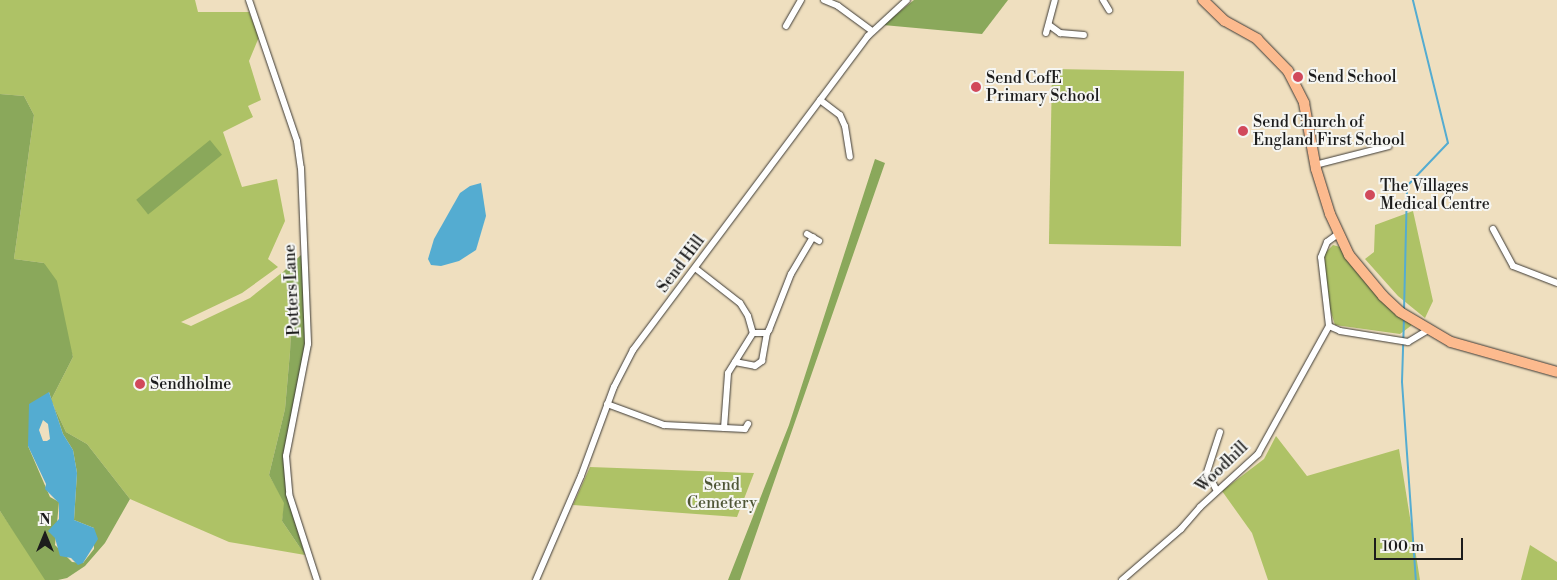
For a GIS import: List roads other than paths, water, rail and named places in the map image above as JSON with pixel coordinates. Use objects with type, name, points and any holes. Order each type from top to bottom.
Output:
[{"type":"main road","points":[[1203,0],[1225,21],[1264,45],[1288,71],[1304,103],[1315,166],[1338,234],[1363,274],[1404,314],[1428,330],[1477,352],[1557,372]]},
{"type":"street","name":"Potters Lane","points":[[250,0],[294,132],[301,168],[308,344],[286,456],[289,494],[317,580]]},
{"type":"street","points":[[786,26],[801,0]]},
{"type":"street","points":[[824,0],[838,6],[869,27]]},
{"type":"street","name":"Send Hill","points":[[536,580],[581,476],[607,404],[633,350],[820,100],[869,27],[907,0]]},
{"type":"street","points":[[1046,34],[1055,0]]},
{"type":"street","points":[[1103,0],[1109,10]]},
{"type":"street","points":[[1049,25],[1060,34],[1084,35]]},
{"type":"street","points":[[820,100],[840,115],[846,126],[850,157]]},
{"type":"street","points":[[1315,166],[1389,146]]},
{"type":"street","points":[[1494,229],[1513,266],[1557,283]]},
{"type":"street","points":[[1338,234],[1327,242],[1321,257],[1329,326],[1340,331],[1407,342],[1428,330]]},
{"type":"street","points":[[735,362],[755,366],[762,361],[767,333],[791,274],[813,237]]},
{"type":"street","points":[[695,268],[740,303],[748,316],[752,333],[726,380],[724,428]]},
{"type":"street","name":"Woodhill","points":[[1122,580],[1181,529],[1217,491],[1258,454],[1329,326]]},
{"type":"street","points":[[752,333],[767,333]]},
{"type":"street","points":[[607,404],[664,425],[745,429],[748,424]]},
{"type":"street","points":[[1217,491],[1207,472],[1220,432]]},
{"type":"water","points":[[481,183],[486,216],[476,250],[459,261],[441,266],[431,265],[428,259],[434,239],[460,193],[470,186]]},
{"type":"water","points":[[49,392],[63,434],[73,450],[77,473],[74,520],[94,528],[98,539],[83,563],[78,565],[71,558],[60,556],[55,538],[48,531],[59,519],[59,503],[45,489],[46,484],[28,446],[29,404]],"holes":[[[43,420],[48,424],[50,439],[43,441],[39,430]]]},
{"type":"waterway","points":[[1404,311],[1407,186],[1448,143],[1413,0]]},
{"type":"waterway","points":[[1404,318],[1402,382],[1416,580]]},
{"type":"place","name":"Send School","points":[[1298,77]]},
{"type":"place","name":"Send CofE Primary School","points":[[976,87]]},
{"type":"place","name":"Send Church of England First School","points":[[1243,131]]},
{"type":"place","name":"The Villages Medical Centre","points":[[1370,195]]},
{"type":"place","name":"Sendholme","points":[[140,384]]},
{"type":"park label","name":"Send Cemetery","points":[[722,494]]}]
